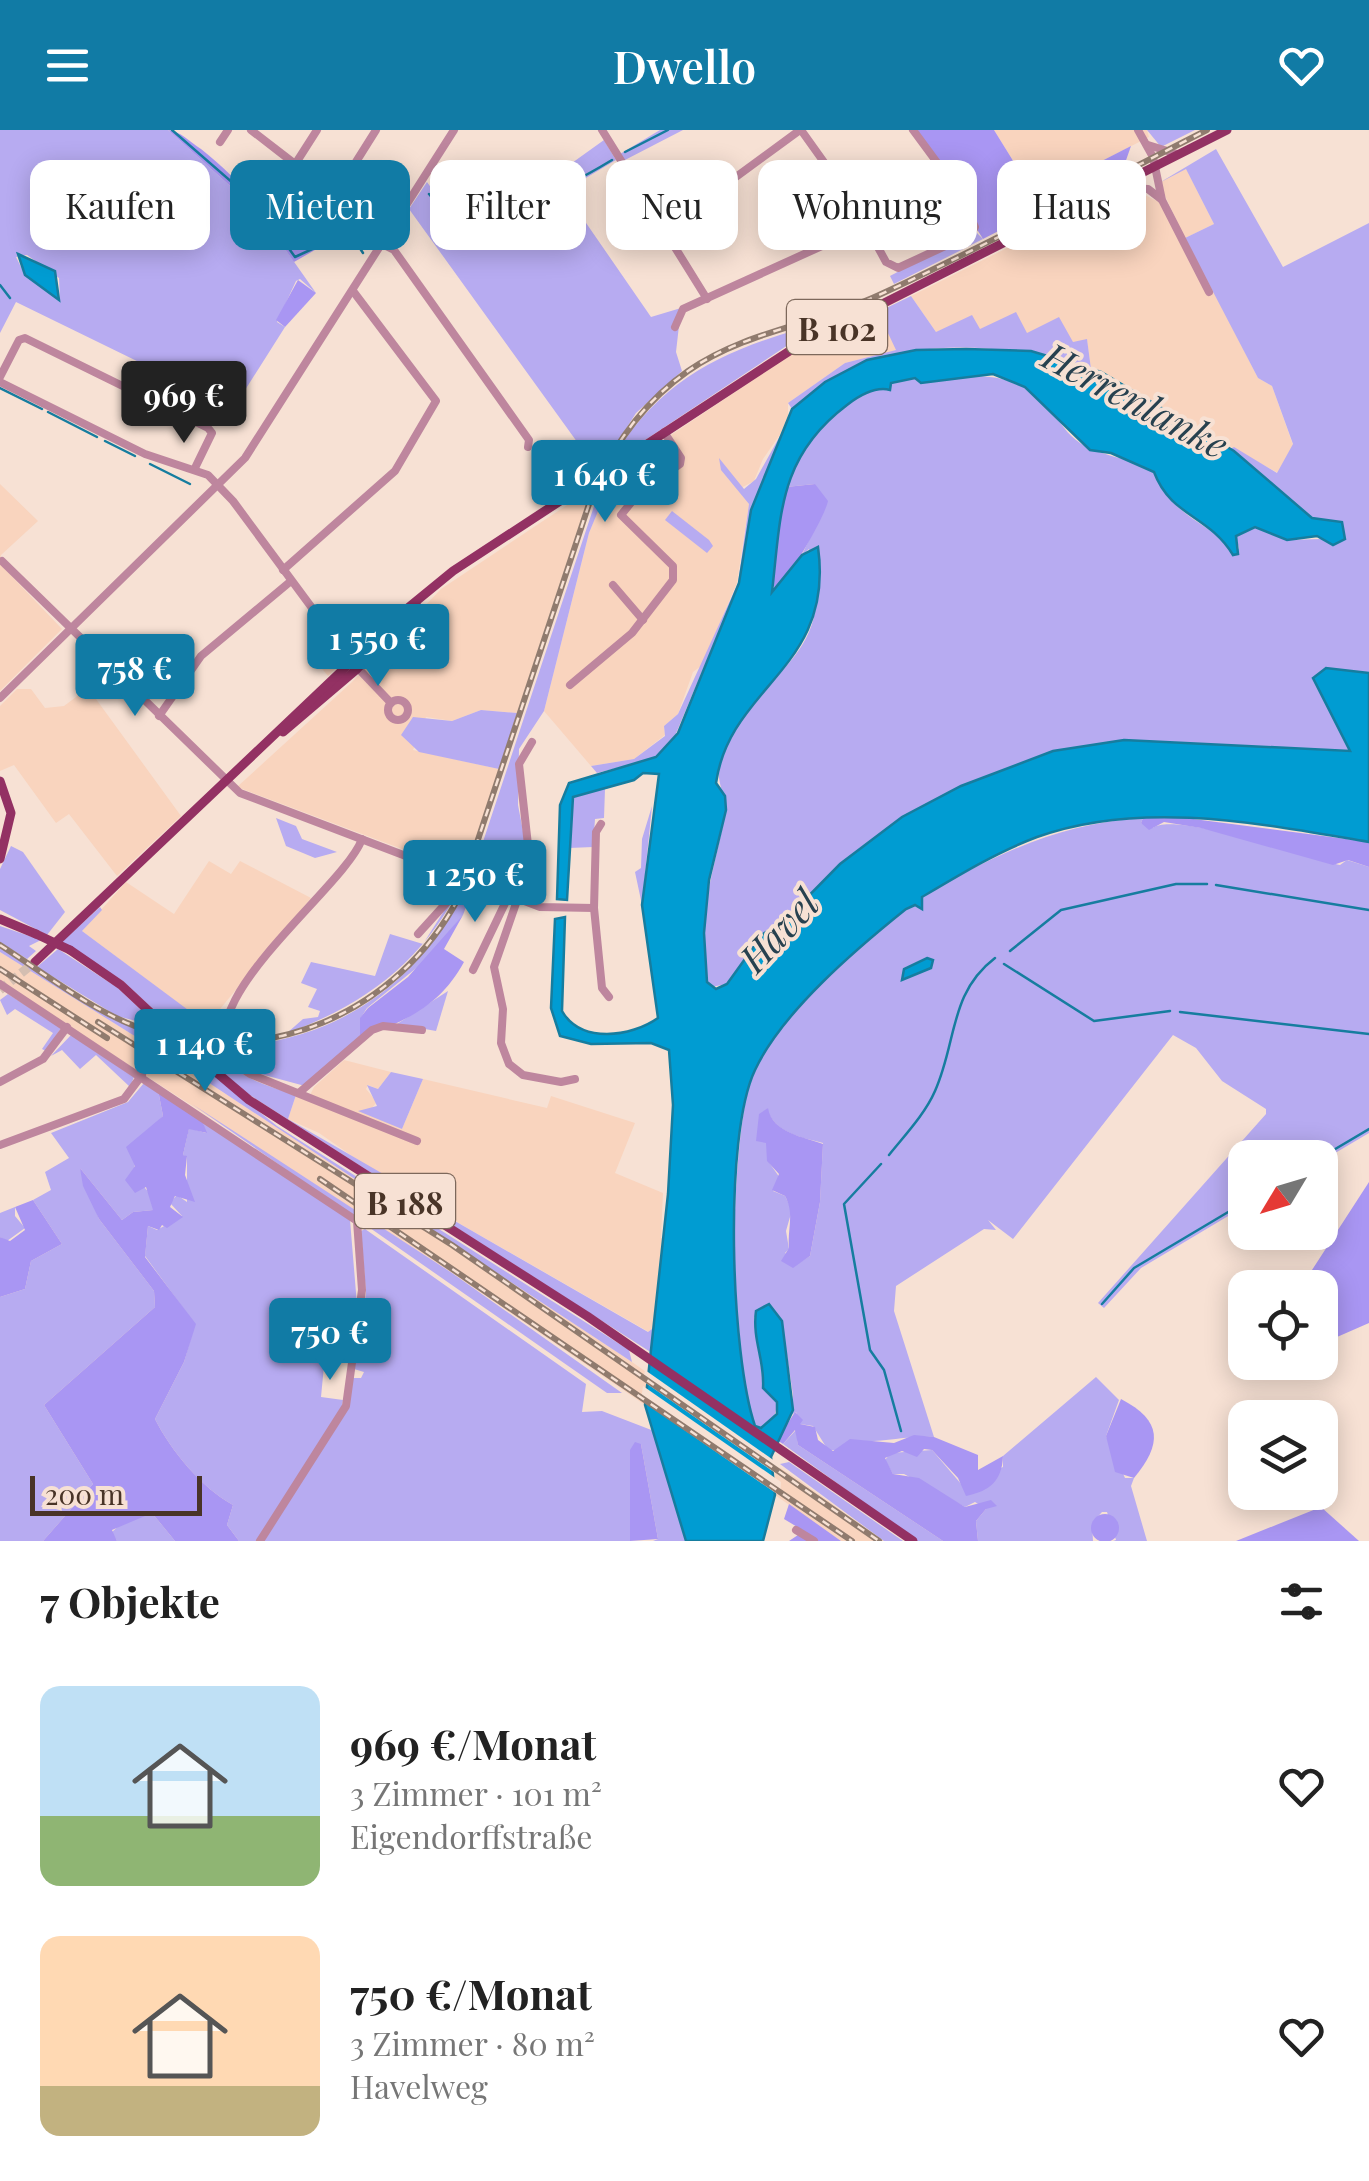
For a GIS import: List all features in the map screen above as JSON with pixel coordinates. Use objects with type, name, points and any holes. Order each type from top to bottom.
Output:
[{"type":"main road","name":"B 102","points":[[1146,174],[1227,130]]},
{"type":"main road","name":"B 102","points":[[35,962],[265,745],[312,712],[432,588],[791,350],[997,248]]},
{"type":"main road","points":[[0,781],[10,813],[1,855]]},
{"type":"main road","name":"B 188","points":[[3,919],[70,950],[121,984],[249,1100],[634,1348],[912,1541]]},
{"type":"street","points":[[220,142],[228,130]]},
{"type":"street","points":[[251,130],[290,160]]},
{"type":"street","points":[[298,160],[317,130]]},
{"type":"street","points":[[356,160],[376,130]]},
{"type":"street","points":[[410,201],[452,134],[440,130]]},
{"type":"street","points":[[602,130],[621,160]]},
{"type":"street","points":[[738,175],[800,130],[821,160]]},
{"type":"street","points":[[913,130],[935,160]]},
{"type":"street","points":[[1138,130],[1148,145],[1162,200],[1208,292]]},
{"type":"street","points":[[1148,145],[1184,154]]},
{"type":"street","points":[[1146,188],[1162,200]]},
{"type":"street","points":[[0,698],[219,486],[254,446],[379,250]]},
{"type":"street","points":[[390,250],[492,386],[529,440],[528,447]]},
{"type":"street","points":[[678,250],[707,298]]},
{"type":"street","points":[[675,327],[680,311],[813,250]]},
{"type":"street","points":[[882,250],[894,267],[903,267],[936,250]]},
{"type":"street","points":[[283,570],[395,471],[436,401],[353,291]]},
{"type":"street","points":[[195,468],[211,430],[25,338],[19,340],[0,380],[144,454],[195,468],[219,486],[354,666],[391,703]]},
{"type":"street","points":[[570,685],[643,620],[674,580],[673,566],[620,515],[638,494],[680,464],[681,458],[664,432]]},
{"type":"street","points":[[2,561],[240,793],[547,909],[594,908]]},
{"type":"street","points":[[158,716],[200,656],[292,582]]},
{"type":"street","points":[[613,586],[643,620]]},
{"type":"street","points":[[472,970],[531,856],[519,764],[532,742]]},
{"type":"street","points":[[601,824],[596,832],[594,908],[602,988],[609,997]]},
{"type":"street","points":[[362,839],[232,1002],[223,1024],[224,1042],[230,1057],[242,1070],[417,1141]]},
{"type":"street","points":[[418,934],[448,901],[458,875]]},
{"type":"street","points":[[513,897],[494,967],[503,1010],[502,1049],[509,1064],[523,1074],[561,1082],[574,1079]]},
{"type":"street","points":[[0,984],[357,1221],[362,1290],[346,1406],[260,1541]]},
{"type":"street","points":[[300,1092],[372,1030],[383,1026],[422,1030]]},
{"type":"street","points":[[0,1082],[44,1058],[67,1027]]},
{"type":"street","points":[[0,1145],[124,1099],[142,1075]]},
{"type":"street","points":[[796,1530],[814,1541]]},
{"type":"shaded area","points":[[0,130],[168,130],[201,160],[30,160],[30,250],[210,250],[210,168],[230,186],[230,250],[286,250],[316,293],[300,279],[296,281],[277,322],[285,327],[233,409],[201,393],[204,386],[190,379],[186,385],[16,302],[0,333]],"holes":[[[27,255],[59,278],[60,300],[25,275],[16,257]]]},
{"type":"shaded area","points":[[168,130],[201,149],[230,175],[230,186],[210,168],[210,160],[201,160]]},
{"type":"shaded area","points":[[660,130],[683,130],[625,160],[620,154]]},
{"type":"shaded area","points":[[915,130],[994,130],[1013,160],[997,160],[997,232],[983,239],[977,229],[977,160],[934,160]]},
{"type":"shaded area","points":[[994,130],[1147,130],[1149,137],[1104,160],[1013,160]]},
{"type":"shaded area","points":[[1147,130],[1195,130],[1161,147]]},
{"type":"shaded area","points":[[604,140],[616,160],[606,160],[606,166],[586,178],[586,160],[576,160]]},
{"type":"shaded area","points":[[1131,146],[1126,160],[1104,160]]},
{"type":"shaded area","points":[[1216,149],[1283,267],[1369,223],[1369,673],[1326,668],[1313,678],[1351,751],[1125,740],[1053,751],[961,786],[902,817],[840,864],[784,921],[763,934],[727,984],[711,987],[702,951],[706,902],[726,806],[719,779],[720,761],[738,721],[805,641],[814,617],[816,587],[809,549],[802,555],[818,520],[815,484],[786,487],[805,447],[836,414],[873,390],[894,382],[915,378],[921,383],[972,376],[1003,379],[1032,392],[1085,446],[1155,473],[1179,508],[1239,549],[1236,536],[1255,527],[1287,540],[1322,539],[1338,522],[1312,518],[1230,449],[1234,447],[1277,473],[1293,444],[1272,386],[1258,378],[1185,238],[1214,224],[1186,169],[1159,183]]},
{"type":"shaded area","points":[[1186,168],[1214,224],[1185,238],[1159,183]]},
{"type":"shaded area","points":[[427,182],[430,186],[430,238],[410,210]]},
{"type":"shaded area","points":[[1146,196],[1161,203],[1195,273],[1208,280],[1258,378],[1272,386],[1293,445],[1278,473],[1091,369],[1087,340],[1078,344],[980,330],[936,332],[911,296],[1003,250],[1146,250]]},
{"type":"shaded area","points":[[586,223],[651,317],[681,308],[676,352],[682,371],[636,413],[600,470],[576,482],[593,464],[439,250],[586,250]]},
{"type":"shaded area","points":[[286,250],[315,250],[294,262]]},
{"type":"shaded area","points":[[939,250],[961,250],[894,284],[890,276]]},
{"type":"shaded area","points":[[298,280],[316,293],[285,327],[276,320]]},
{"type":"shaded area","points":[[911,296],[936,332],[972,315],[980,329],[1016,312],[1027,333],[1059,317],[1073,342],[1087,339],[1091,369],[1013,351],[935,348],[897,354],[860,366],[825,384],[792,409],[788,403],[845,363],[896,350],[878,312]]},
{"type":"shaded area","points":[[878,312],[897,350],[845,363],[788,403],[788,423],[763,459],[754,481],[741,488],[719,458],[749,504],[737,583],[701,666],[693,672],[678,714],[664,726],[665,735],[634,759],[591,766],[544,711],[589,533],[614,473],[798,350]]},
{"type":"shaded area","points":[[838,318],[791,343],[609,464],[654,405],[679,383],[735,351]]},
{"type":"shaded area","points":[[781,434],[751,510],[739,583],[667,755],[597,773],[591,766],[634,759],[665,736],[664,726],[678,714],[738,583],[749,504],[721,470],[719,458],[744,489],[756,479]]},
{"type":"shaded area","points":[[614,473],[589,533],[544,711],[519,749],[518,805],[527,852],[503,852],[490,882],[472,875],[602,482]]},
{"type":"shaded area","points":[[0,484],[38,521],[1,555],[0,564]]},
{"type":"shaded area","points":[[815,484],[828,501],[825,510],[805,549],[774,594],[773,553],[786,487]]},
{"type":"shaded area","points":[[591,489],[517,713],[481,710],[452,721],[426,717],[413,750],[499,769],[466,873],[237,787],[352,682],[441,589]]},
{"type":"shaded area","points":[[672,511],[709,540],[713,546],[707,553],[665,520]]},
{"type":"shaded area","points":[[0,564],[62,629],[0,691]]},
{"type":"shaded area","points":[[332,644],[344,660],[328,676],[313,658]]},
{"type":"shaded area","points":[[88,688],[181,816],[117,876],[69,814],[56,823],[14,765],[0,771],[0,706],[17,689],[31,689],[45,708],[64,706]]},
{"type":"shaded area","points":[[481,710],[517,713],[499,769],[419,752],[401,735],[413,717],[452,721]]},
{"type":"shaded area","points":[[627,782],[605,789],[604,818],[595,819],[593,847],[569,848],[573,797]]},
{"type":"shaded area","points":[[652,806],[642,905],[635,872],[641,868],[642,839]]},
{"type":"shaded area","points":[[1178,817],[1369,842],[1369,867],[1348,860],[1333,865],[1201,828],[1164,822],[1149,830],[1141,823],[1143,818]]},
{"type":"shaded area","points":[[276,818],[296,826],[302,839],[337,852],[315,858],[286,846]]},
{"type":"shaded area","points":[[1143,818],[1141,823],[1153,828],[1186,825],[1340,865],[1347,860],[1369,867],[1369,1133],[1338,1151],[1338,1140],[1243,1140],[1266,1109],[1222,1081],[1196,1048],[1173,1035],[1013,1239],[988,1220],[996,1230],[984,1229],[896,1286],[894,1311],[934,1437],[850,1440],[836,1450],[828,1450],[813,1426],[800,1424],[796,1412],[791,1415],[793,1395],[782,1322],[754,1317],[762,1376],[778,1402],[773,1422],[758,1428],[747,1402],[740,1361],[734,1251],[740,1140],[755,1069],[784,1024],[823,982],[906,909],[915,905],[922,909],[922,897],[1001,855],[1083,827]],"holes":[[[767,1108],[776,1123],[790,1133],[823,1143],[820,1202],[810,1256],[799,1263],[785,1253],[789,1249],[786,1231],[792,1210],[785,1196],[773,1191],[780,1178],[768,1161]]]},
{"type":"shaded area","points":[[11,846],[23,852],[65,912],[47,935],[0,910],[0,869]]},
{"type":"shaded area","points":[[209,861],[231,874],[240,861],[311,898],[207,1025],[82,931],[126,882],[174,914]]},
{"type":"shaded area","points":[[463,881],[448,909],[425,940]]},
{"type":"shaded area","points":[[469,883],[474,885],[463,915],[425,961],[367,1008],[360,1019],[360,1038],[305,1086],[249,1071],[228,1046],[305,1033],[372,1000],[427,949]]},
{"type":"shaded area","points":[[100,907],[102,910],[82,931],[207,1024],[212,1020],[216,1039],[183,1037],[123,981],[62,942]]},
{"type":"shaded area","points":[[463,915],[444,949],[464,962],[455,977],[420,1010],[360,1038],[360,1018],[368,1008],[408,977]]},
{"type":"shaded area","points":[[0,926],[41,940],[29,946],[36,951],[27,959],[0,942]]},
{"type":"shaded area","points":[[390,934],[422,944],[368,993],[287,1033],[303,1019],[318,1017],[320,1011],[308,1007],[317,989],[301,983],[311,962],[375,976]]},
{"type":"shaded area","points":[[0,948],[95,1008],[173,1042],[277,1126],[629,1350],[632,1362],[194,1073],[0,952]]},
{"type":"shaded area","points":[[58,949],[118,988],[159,1027],[117,1016],[37,967]]},
{"type":"shaded area","points":[[0,952],[194,1073],[632,1362],[649,1374],[645,1405],[452,1273],[0,982]]},
{"type":"shaded area","points":[[448,991],[436,1031],[397,1024]]},
{"type":"shaded area","points":[[8,994],[61,1028],[46,1051],[42,1049],[53,1033],[15,1009],[7,1015],[0,1000]]},
{"type":"shaded area","points":[[71,1035],[134,1077],[130,1087],[96,1055],[80,1069],[62,1050],[51,1056]]},
{"type":"shaded area","points":[[190,1042],[219,1045],[241,1073],[296,1095],[288,1119],[404,1186],[408,1194],[648,1332],[656,1326],[652,1353],[242,1090]]},
{"type":"shaded area","points":[[344,1060],[391,1072],[378,1089],[368,1085],[366,1089],[377,1102],[371,1109],[402,1129],[423,1079],[547,1108],[551,1096],[635,1123],[615,1173],[663,1193],[661,1238],[665,1239],[656,1326],[649,1332],[408,1194],[404,1186],[375,1172],[319,1133],[288,1119],[296,1095],[308,1099],[314,1087]]},
{"type":"shaded area","points":[[391,1072],[423,1079],[402,1129],[358,1111],[377,1106],[367,1085],[378,1089]]},
{"type":"shaded area","points":[[144,1083],[158,1090],[163,1116],[141,1139],[133,1173],[153,1198],[153,1210],[133,1212],[122,1220],[80,1168],[99,1219],[154,1291],[155,1307],[44,1405],[93,1484],[43,1541],[0,1541],[0,1297],[25,1289],[31,1261],[62,1244],[33,1200],[51,1190],[45,1172],[69,1158],[51,1133],[128,1102]]},
{"type":"shaded area","points":[[158,1090],[202,1120],[207,1133],[189,1129],[183,1155],[187,1156],[185,1175],[195,1202],[175,1196],[170,1207],[183,1217],[167,1228],[148,1226],[145,1257],[196,1324],[184,1362],[155,1419],[188,1468],[233,1505],[227,1525],[239,1541],[175,1541],[152,1513],[112,1530],[117,1541],[43,1541],[93,1484],[44,1405],[155,1307],[154,1291],[99,1219],[83,1186],[80,1168],[122,1220],[133,1212],[153,1210],[146,1187],[135,1193],[125,1180],[135,1166],[126,1147],[163,1116]]},
{"type":"shaded area","points":[[192,1104],[452,1273],[622,1393],[607,1393]]},
{"type":"shaded area","points":[[768,1108],[782,1129],[823,1144],[820,1202],[810,1256],[793,1268],[781,1261],[789,1248],[788,1203],[785,1196],[772,1190],[779,1174],[767,1161],[766,1143],[756,1141],[759,1114]]},
{"type":"shaded area","points":[[202,1120],[350,1220],[357,1305],[347,1304],[336,1346],[326,1345],[321,1397],[343,1400],[342,1406],[348,1409],[353,1378],[361,1378],[364,1372],[354,1369],[366,1293],[361,1231],[365,1229],[586,1384],[582,1412],[602,1411],[654,1431],[686,1541],[653,1541],[658,1539],[641,1444],[631,1491],[630,1541],[239,1541],[227,1525],[233,1505],[188,1468],[155,1419],[184,1362],[195,1324],[145,1256],[148,1226],[157,1230],[182,1216],[170,1203],[177,1195],[187,1202],[187,1157],[183,1155],[189,1128],[206,1133]]},
{"type":"shaded area","points":[[1228,1157],[1228,1216],[1141,1268],[1104,1308],[1098,1303]]},
{"type":"shaded area","points":[[1369,1182],[1369,1323],[1338,1337],[1338,1270],[1312,1270],[1325,1250],[1338,1250],[1338,1230]]},
{"type":"shaded area","points":[[33,1200],[62,1244],[31,1261],[25,1289],[0,1297],[0,1237],[10,1241],[25,1230],[15,1207]]},
{"type":"shaded area","points":[[15,1207],[15,1216],[25,1228],[7,1241],[0,1237],[0,1213]]},
{"type":"shaded area","points":[[1096,1377],[1119,1400],[1106,1436],[1125,1478],[1134,1478],[1131,1486],[1147,1541],[1113,1541],[1116,1540],[1107,1512],[1102,1512],[1092,1523],[1093,1541],[978,1541],[976,1521],[986,1509],[975,1502],[965,1507],[904,1474],[893,1474],[885,1460],[891,1453],[932,1450],[962,1485],[1003,1467],[1003,1456]]},
{"type":"shaded area","points":[[1121,1399],[1145,1416],[1154,1434],[1150,1454],[1134,1478],[1115,1472],[1106,1436]]},
{"type":"shaded area","points":[[795,1412],[803,1420],[800,1424],[815,1427],[818,1440],[833,1451],[850,1439],[894,1443],[914,1435],[934,1437],[978,1455],[978,1470],[1003,1456],[993,1484],[966,1496],[958,1478],[932,1450],[924,1449],[917,1457],[902,1451],[885,1458],[893,1474],[919,1478],[965,1507],[991,1500],[997,1506],[986,1509],[976,1521],[978,1541],[943,1541],[798,1445],[795,1430],[783,1444],[777,1440]]},
{"type":"shaded area","points":[[796,1430],[798,1445],[943,1541],[917,1541],[783,1444]]},
{"type":"shaded area","points":[[635,1442],[641,1444],[658,1539],[630,1541],[630,1450]]},
{"type":"shaded area","points":[[789,1462],[903,1541],[884,1541],[780,1464]]},
{"type":"shaded area","points":[[774,1464],[884,1541],[841,1541],[775,1495]]},
{"type":"shaded area","points":[[789,1504],[841,1541],[789,1541],[804,1531],[784,1519]]},
{"type":"shaded area","points":[[1314,1510],[1324,1510],[1359,1541],[1236,1541]]},
{"type":"shaded area","points":[[152,1513],[175,1541],[117,1541],[112,1532],[122,1523]]},
{"type":"shaded area","points":[[1100,1515],[1110,1515],[1118,1523],[1118,1533],[1110,1541],[1100,1541],[1092,1533],[1092,1523]]},
{"type":"water","points":[[18,254],[55,271],[59,300],[25,275]]},
{"type":"water","points":[[916,350],[1031,351],[1101,372],[1234,451],[1312,518],[1342,522],[1345,539],[1333,545],[1317,536],[1287,540],[1255,527],[1236,536],[1238,554],[1233,555],[1213,531],[1170,498],[1154,472],[1111,453],[1090,450],[1025,387],[993,374],[921,383],[915,378],[891,383],[890,390],[873,390],[852,401],[807,445],[795,467],[781,513],[772,592],[802,555],[818,547],[819,588],[811,622],[797,649],[740,722],[725,750],[716,783],[725,796],[726,810],[709,880],[704,933],[707,982],[716,989],[727,984],[763,934],[784,921],[840,864],[902,817],[961,786],[1053,751],[1124,740],[1350,751],[1313,678],[1326,668],[1369,673],[1369,842],[1245,822],[1160,817],[1119,819],[1037,837],[978,864],[922,897],[922,909],[915,905],[906,909],[801,1004],[755,1070],[738,1144],[735,1194],[740,1350],[755,1426],[761,1428],[777,1414],[777,1402],[763,1388],[756,1311],[769,1304],[782,1321],[793,1410],[771,1457],[775,1495],[763,1541],[686,1541],[645,1405],[668,1194],[673,1105],[669,1050],[651,1043],[591,1044],[560,1036],[551,1008],[555,919],[565,917],[562,1011],[570,1022],[581,1029],[607,1034],[634,1030],[658,1018],[642,905],[659,774],[643,773],[634,780],[573,797],[567,900],[557,899],[560,805],[569,783],[656,757],[678,733],[739,583],[751,510],[792,409],[825,382],[867,360]]},
{"type":"water","points":[[927,958],[933,960],[931,968],[902,980],[904,969]]},
{"type":"pier","points":[[645,1370],[779,1464],[781,1477],[643,1381]]},
{"type":"pier","points":[[643,1386],[781,1482],[780,1496],[641,1400]]},
{"type":"waterway","points":[[172,130],[257,204],[295,257],[345,234],[352,236],[363,253]]},
{"type":"waterway","points":[[625,152],[668,130]]},
{"type":"waterway","points":[[429,194],[445,213],[493,208],[551,192],[606,163]]},
{"type":"waterway","points":[[0,285],[10,298]]},
{"type":"waterway","points":[[0,388],[42,409]]},
{"type":"waterway","points":[[48,412],[97,437]]},
{"type":"waterway","points":[[105,441],[135,456]]},
{"type":"waterway","points":[[150,464],[190,484]]},
{"type":"waterway","points":[[1010,951],[1061,910],[1176,884],[1207,884]]},
{"type":"waterway","points":[[1216,885],[1369,910]]},
{"type":"waterway","points":[[889,1155],[931,1100],[969,987],[995,958]]},
{"type":"waterway","points":[[1004,964],[1094,1021],[1170,1011]]},
{"type":"waterway","points":[[1180,1012],[1369,1034]]},
{"type":"waterway","points":[[1338,1147],[1369,1129]]},
{"type":"waterway","points":[[881,1164],[844,1204],[870,1350],[884,1370],[901,1431]]},
{"type":"waterway","points":[[1102,1304],[1134,1268],[1228,1212]]},
{"type":"tunnel","points":[[0,990],[35,962]]},
{"type":"railway","points":[[0,945],[101,1010],[137,1027],[185,1039],[232,1042],[278,1037],[322,1023],[364,1001],[401,973],[433,938],[459,897],[594,489],[622,438],[645,409],[710,357],[879,295],[1207,130]]},
{"type":"railway","points":[[0,969],[107,1038]]},
{"type":"railway","points":[[98,1022],[452,1245],[879,1541]]},
{"type":"railway","points":[[320,1179],[852,1541]]},
{"type":"water label","name":"Herrenlanke","points":[[1136,399]]},
{"type":"water label","name":"Havel","points":[[778,930]]}]
